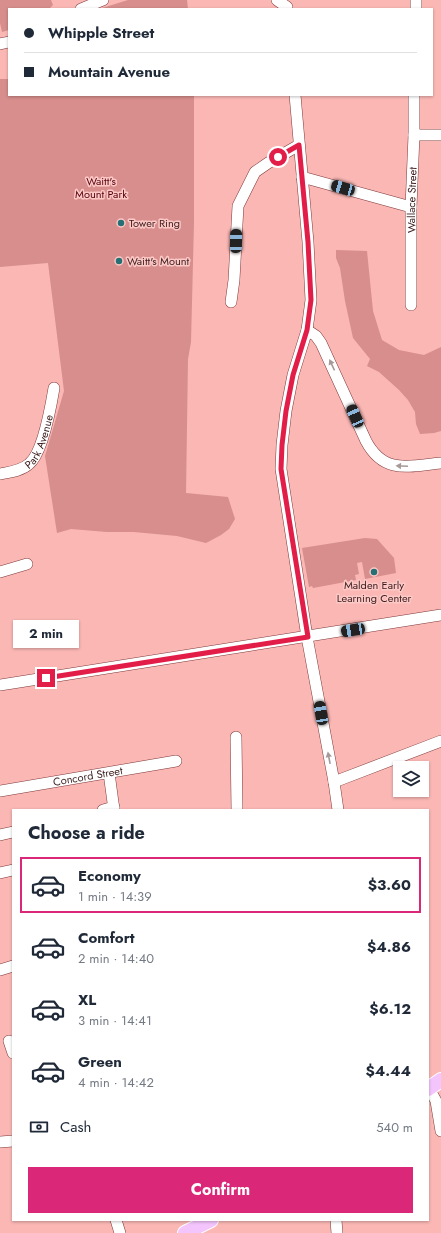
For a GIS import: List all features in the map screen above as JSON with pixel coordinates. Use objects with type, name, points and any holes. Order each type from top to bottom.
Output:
[{"type":"main road","points":[[185,1233],[209,1221]]},
{"type":"street","points":[[83,8],[103,0]]},
{"type":"street","points":[[277,0],[288,5]]},
{"type":"street","points":[[295,96],[311,300],[307,330],[293,375],[286,411],[281,469],[338,809]]},
{"type":"street","name":"Wallace Street","points":[[411,305],[411,207],[414,96]]},
{"type":"street","points":[[414,135],[441,135]]},
{"type":"street","points":[[231,302],[238,206],[255,172],[299,145]]},
{"type":"street","points":[[302,177],[411,207]]},
{"type":"street","points":[[307,330],[316,336],[321,343],[366,441],[374,454],[384,461],[399,466],[441,463]]},
{"type":"street","name":"Park Avenue","points":[[0,474],[25,467],[37,454],[43,436],[54,388]]},
{"type":"street","points":[[0,572],[27,564]]},
{"type":"street","points":[[0,685],[441,615]]},
{"type":"street","points":[[236,737],[237,809]]},
{"type":"street","points":[[334,782],[440,744]]},
{"type":"street","name":"Concord Street","points":[[0,791],[176,761]]},
{"type":"street","points":[[109,773],[114,808]]},
{"type":"street","points":[[0,835],[12,832]]},
{"type":"street","points":[[0,873],[12,870]]},
{"type":"street","points":[[0,970],[12,966]]},
{"type":"street","points":[[9,1041],[12,1050]]},
{"type":"street","points":[[433,1086],[441,1131]]},
{"type":"street","points":[[0,1142],[12,1141]]},
{"type":"street","points":[[116,1221],[120,1233]]},
{"type":"street","points":[[336,1221],[337,1233]]},
{"type":"green space","points":[[0,0],[51,0],[53,5],[50,8],[8,8],[8,30],[2,32],[0,23]]},
{"type":"green space","points":[[128,0],[187,0],[188,8],[102,8]]},
{"type":"green space","name":"Waitt's Mount Park","points":[[0,79],[8,79],[8,96],[194,96],[194,222],[191,342],[188,359],[186,493],[228,497],[235,519],[229,529],[206,543],[177,536],[134,532],[107,532],[71,529],[57,533],[45,456],[64,391],[48,263],[0,267]]},
{"type":"green space","points":[[336,250],[367,251],[373,311],[382,340],[399,350],[424,355],[441,347],[441,431],[420,434],[416,424],[415,412],[408,400],[379,372],[367,366],[370,359],[353,338],[340,268],[336,258]]},
{"type":"green space","points":[[365,538],[377,539],[394,558],[396,573],[365,579],[362,562],[357,563],[359,574],[355,575],[356,580],[313,588],[312,586],[309,587],[302,548]]},
{"type":"place","name":"Tower Ring","points":[[121,223]]},
{"type":"place","name":"Waitt's Mount","points":[[119,261]]},
{"type":"place","name":"Malden Early Learning Center","points":[[374,572]]},
{"type":"route","points":[[46,678],[308,637],[281,469],[286,411],[293,375],[307,330],[311,300],[310,276],[299,145],[278,157]]}]
